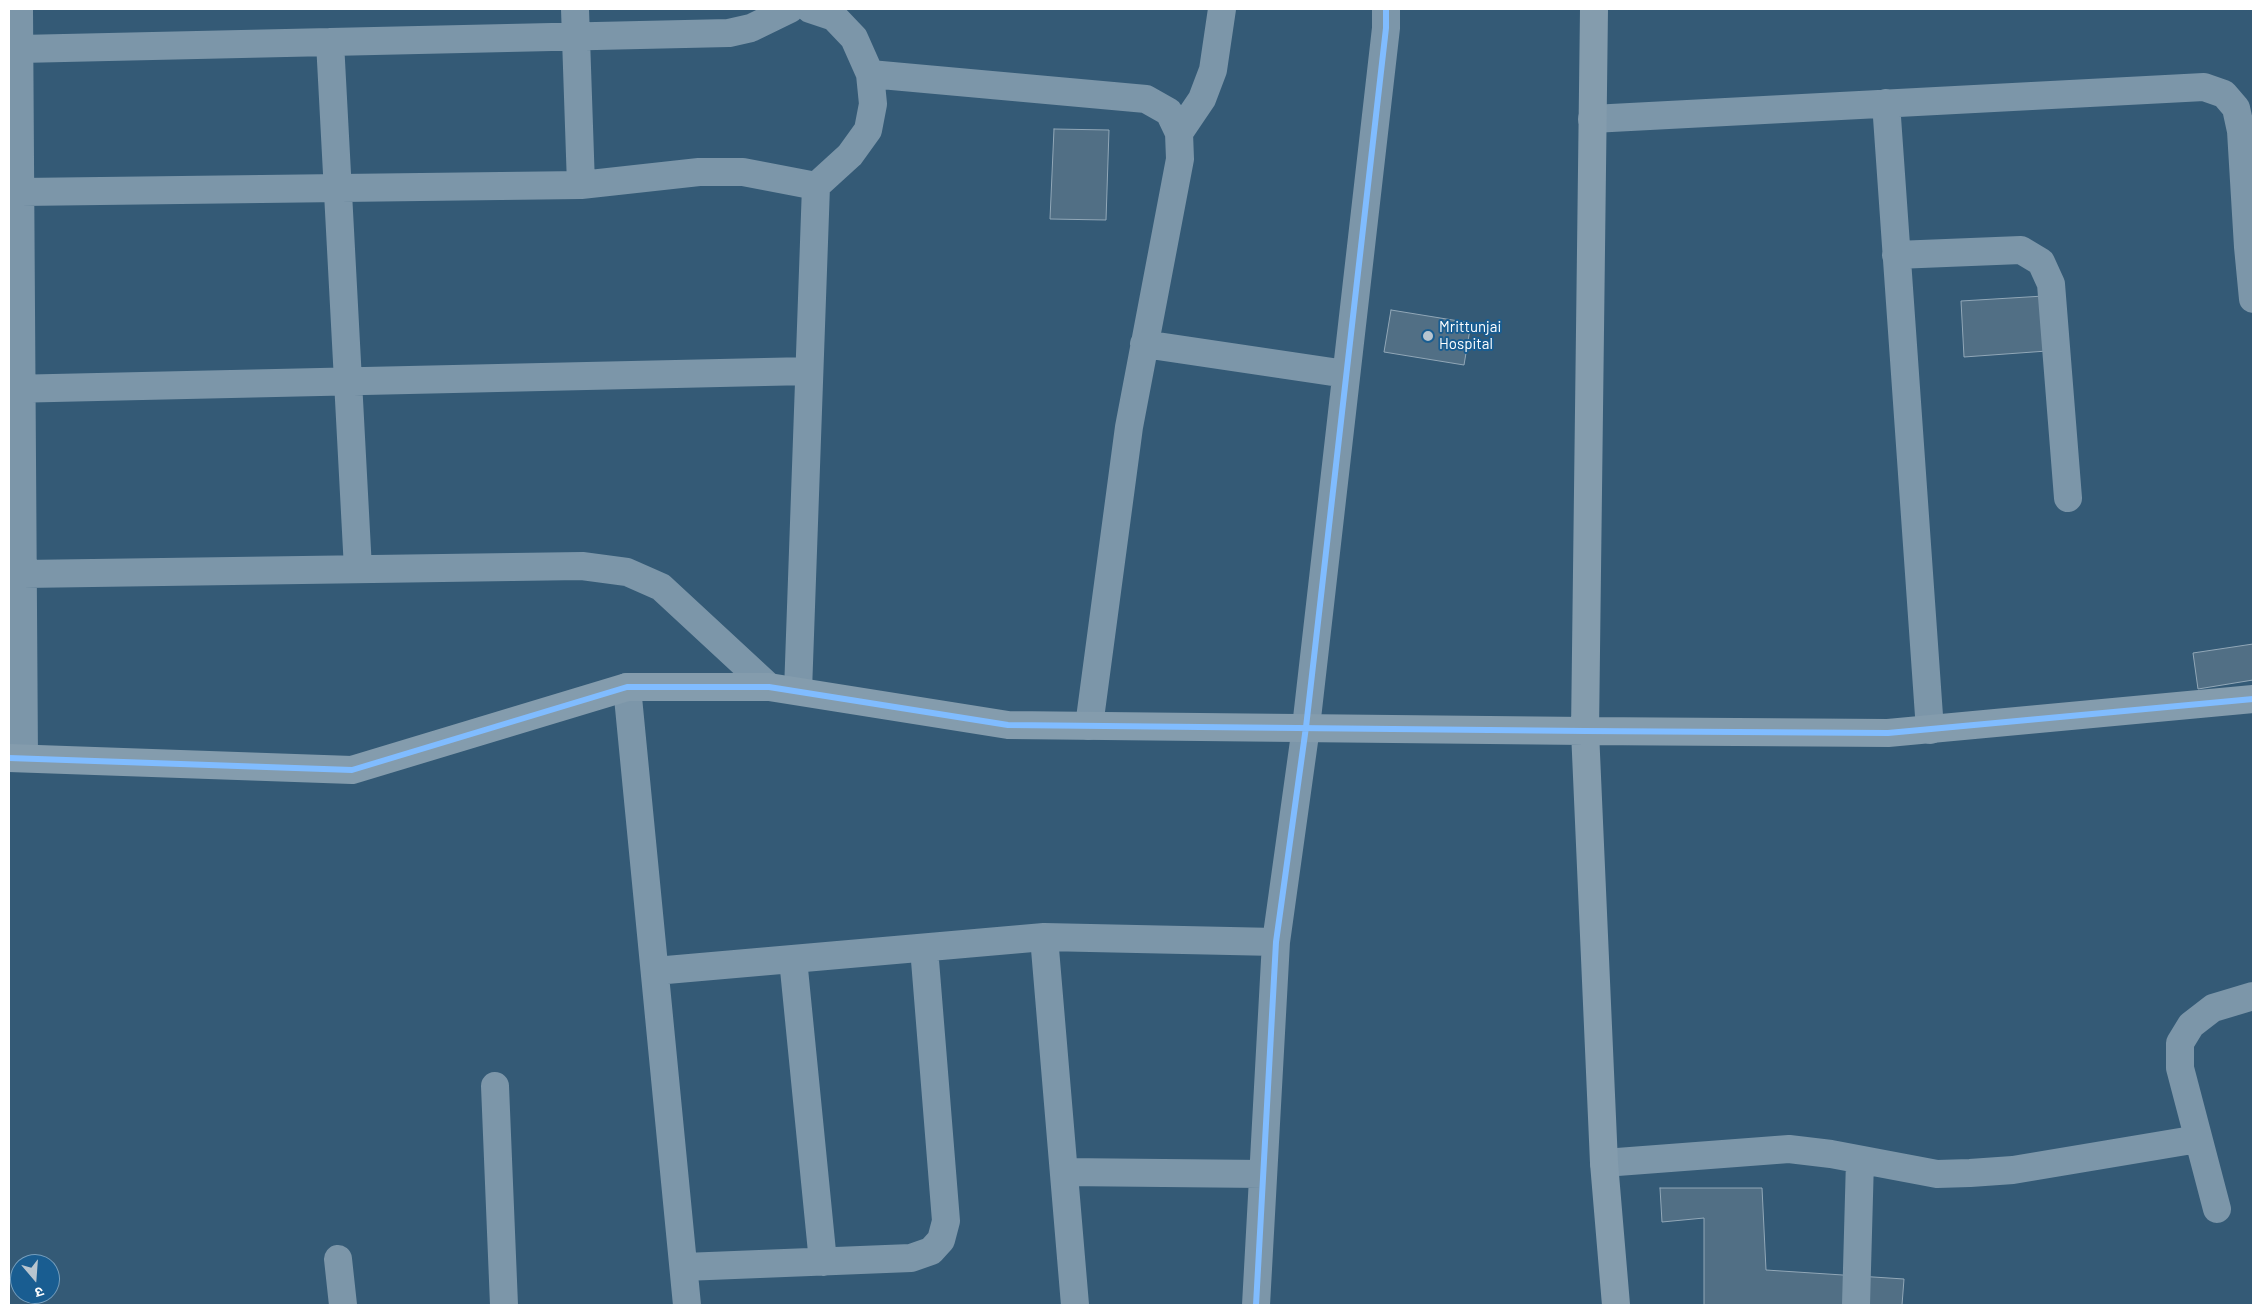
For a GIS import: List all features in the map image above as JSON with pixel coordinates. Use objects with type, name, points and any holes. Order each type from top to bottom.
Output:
[{"type":"street","points":[[19,9],[21,192],[15,390],[22,574],[16,758],[352,770],[627,687],[769,687],[1008,725],[1888,734],[2253,700]]},
{"type":"street","points":[[575,9],[582,185]]},
{"type":"street","points":[[20,49],[729,33],[751,28],[790,9]]},
{"type":"street","points":[[798,691],[816,186],[850,155],[868,130],[873,104],[870,74],[854,38],[834,17],[810,9]]},
{"type":"street","points":[[1179,133],[1202,100],[1213,70],[1222,9]]},
{"type":"street","points":[[1256,1305],[1276,942],[1306,727],[1386,28],[1386,9]]},
{"type":"street","points":[[1594,9],[1585,731],[1604,1163],[1616,1305]]},
{"type":"street","points":[[330,42],[358,569]]},
{"type":"street","points":[[870,74],[1146,99],[1169,112],[1179,133],[1180,159],[1129,426],[1089,726]]},
{"type":"street","points":[[1592,119],[2204,87],[2224,94],[2236,108],[2241,131],[2253,299]]},
{"type":"street","points":[[1886,103],[1930,730]]},
{"type":"street","points":[[21,192],[582,185],[699,172],[734,172],[816,186]]},
{"type":"street","points":[[1896,255],[2020,250],[2041,262],[2051,284],[2068,498]]},
{"type":"street","points":[[1144,344],[1346,374]]},
{"type":"street","points":[[15,390],[809,371]]},
{"type":"street","points":[[22,574],[582,566],[627,572],[661,587],[769,687]]},
{"type":"street","points":[[627,687],[687,1305]]},
{"type":"street","points":[[655,971],[1044,937],[1276,942]]},
{"type":"street","points":[[1044,937],[1075,1305]]},
{"type":"street","points":[[684,1267],[912,1258],[931,1252],[941,1240],[946,1221],[924,948]]},
{"type":"street","points":[[794,959],[823,1262]]},
{"type":"street","points":[[2217,1208],[2180,1068],[2180,1043],[2191,1026],[2214,1008],[2253,996]]},
{"type":"street","points":[[494,1086],[504,1305]]},
{"type":"street","points":[[1604,1163],[1789,1149],[1831,1154],[1937,1174],[1970,1173],[2013,1170],[2198,1139]]},
{"type":"street","points":[[1856,1305],[1860,1160]]},
{"type":"street","points":[[1064,1172],[1263,1174]]},
{"type":"street","points":[[338,1259],[343,1305]]},
{"type":"building","points":[[1054,129],[1109,130],[1106,220],[1050,219]]},
{"type":"building","points":[[2044,296],[2047,351],[1964,357],[1961,301]]},
{"type":"building","points":[[1391,310],[1471,323],[1464,365],[1384,352]]},
{"type":"building","points":[[2253,644],[2253,680],[2198,689],[2193,653]]},
{"type":"building","points":[[1660,1188],[1762,1188],[1766,1270],[1904,1279],[1902,1305],[1704,1305],[1704,1218],[1662,1222]]},
{"type":"cycle path","points":[[1256,1305],[1276,942],[1306,727],[1386,28],[1386,9]]},
{"type":"cycle path","points":[[9,758],[352,770],[627,687],[769,687],[1008,725],[1585,731],[1888,733],[2253,699]]},
{"type":"place","name":"Mrittunjai Hospital","points":[[1428,336]]}]
